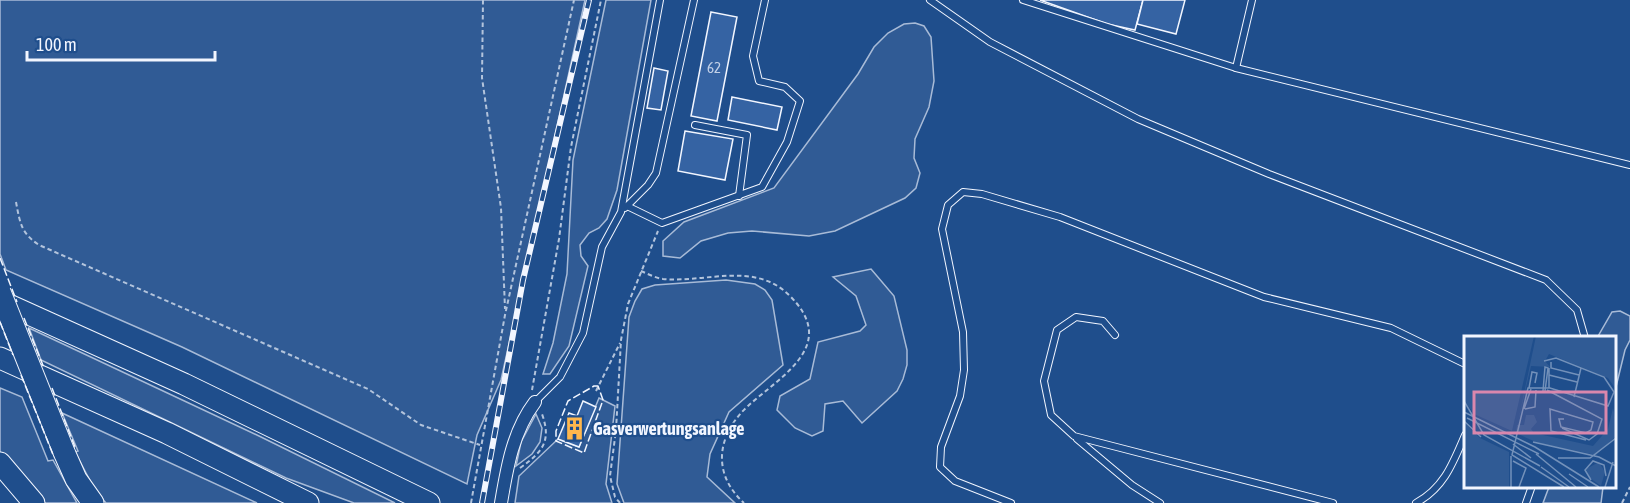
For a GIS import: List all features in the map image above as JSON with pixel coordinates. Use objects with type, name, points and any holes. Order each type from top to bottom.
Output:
[{"type":"highway","points":[[0,292],[64,452],[76,479],[93,503]]},
{"type":"highway","points":[[0,301],[184,384],[429,503]]},
{"type":"highway","points":[[0,357],[167,433],[308,503]]},
{"type":"highway","points":[[0,463],[34,503]]},
{"type":"street","points":[[501,503],[509,459],[520,424],[535,402]]},
{"type":"lane","points":[[621,212],[660,0]]},
{"type":"lane","points":[[535,402],[560,378],[583,333],[602,248],[621,212],[648,185],[656,173],[694,0]]},
{"type":"lane","points":[[627,206],[662,223],[762,187],[787,142],[800,101],[785,87],[759,81],[753,56],[765,0]]},
{"type":"lane","points":[[930,0],[990,42],[1138,119],[1269,174],[1546,280],[1577,310],[1584,336]]},
{"type":"lane","points":[[1023,0],[1236,68],[1630,165]]},
{"type":"lane","points":[[1236,68],[1252,0]]},
{"type":"lane","points":[[695,125],[747,135],[739,196]]},
{"type":"lane","points":[[1011,503],[955,481],[940,467],[941,447],[960,396],[964,370],[963,332],[942,228],[948,205],[963,192],[982,194],[1060,217],[1264,297],[1391,328],[1464,364]]},
{"type":"lane","points":[[1115,335],[1103,321],[1076,317],[1057,330],[1044,381],[1051,415],[1132,485],[1160,503]]},
{"type":"lane","points":[[1074,436],[1333,503]]},
{"type":"lane","points":[[1416,503],[1429,497],[1448,475],[1464,437]]},
{"type":"lane","points":[[1526,503],[1531,488]]},
{"type":"path","points":[[483,0],[482,78],[501,208],[505,315]]},
{"type":"path","points":[[471,503],[505,315],[574,0]]},
{"type":"path","points":[[516,472],[535,457],[546,439],[547,428],[532,390],[533,377],[560,239],[571,147],[602,0]]},
{"type":"path","points":[[16,202],[20,228],[27,237],[39,245],[368,388],[421,425],[480,445]]},
{"type":"path","points":[[620,503],[615,497],[610,476],[616,430],[621,340],[628,304],[662,223]]},
{"type":"path","points":[[641,271],[661,279],[750,275],[779,285],[801,307],[807,323],[808,340],[801,361],[772,389],[748,406],[728,433],[722,454],[722,474],[730,491],[744,503]]},
{"type":"path","points":[[596,392],[621,340]]},
{"type":"path","points":[[1622,503],[1630,487]]},
{"type":"shaded area","points":[[0,0],[585,0],[501,380],[477,435],[467,484],[182,347],[6,270],[0,254]]},
{"type":"shaded area","points":[[606,0],[651,0],[617,190],[607,219],[599,228],[589,233],[580,245],[581,256],[588,266],[569,346],[550,374],[543,374],[553,343],[567,274],[573,160]]},
{"type":"shaded area","points":[[915,23],[924,26],[931,37],[934,81],[929,107],[915,139],[914,158],[920,173],[916,188],[905,198],[835,231],[809,236],[752,231],[728,233],[701,241],[680,258],[663,256],[663,241],[684,222],[774,188],[858,74],[874,47],[888,33],[904,24]]},
{"type":"shaded area","points":[[871,269],[894,296],[907,350],[907,365],[903,379],[897,391],[862,423],[843,401],[825,404],[823,431],[812,436],[795,428],[777,410],[780,396],[810,379],[818,342],[860,331],[866,325],[856,296],[833,277]]},
{"type":"shaded area","points":[[726,280],[755,284],[765,290],[772,300],[783,365],[729,412],[710,454],[707,477],[735,503],[624,503],[617,484],[629,317],[635,301],[642,289],[655,285]]},
{"type":"shaded area","points":[[1620,311],[1630,316],[1630,340],[1625,350],[1615,391],[1615,336],[1598,336],[1612,312]]},
{"type":"shaded area","points":[[29,328],[395,503],[354,503],[286,478],[41,360]]},
{"type":"shaded area","points":[[0,388],[22,397],[48,461],[53,460],[77,503],[45,503],[0,452]]},
{"type":"shaded area","points":[[599,398],[615,406],[606,484],[612,503],[515,503],[519,476],[558,439],[579,447]]},
{"type":"shaded area","points":[[62,413],[257,503],[106,503],[95,490],[75,452],[78,451]]},
{"type":"shaded area","points":[[536,414],[542,428],[540,442],[532,454],[516,466],[521,442]]},
{"type":"shaded area","points":[[1549,488],[1603,488],[1601,503],[1543,503]]},
{"type":"building","points":[[1040,0],[1143,0],[1135,30],[1107,24]]},
{"type":"building","points":[[1143,0],[1185,0],[1176,34],[1137,24]]},
{"type":"building","points":[[711,12],[737,17],[717,121],[691,116]]},
{"type":"building","points":[[654,68],[668,71],[661,110],[647,108]]},
{"type":"building","points":[[732,97],[782,107],[777,130],[728,120]]},
{"type":"building","points":[[685,131],[733,139],[725,180],[678,171]]},
{"type":"building","name":"Gasverwertungsanlage","points":[[583,401],[596,407],[579,447],[558,439],[569,413],[577,416]]},
{"type":"railway","points":[[482,503],[523,280],[589,0]]},
{"type":"fence","points":[[0,258],[17,302]]},
{"type":"fence","points":[[24,318],[44,368]]},
{"type":"fence","points":[[0,322],[13,355]]},
{"type":"fence","points":[[21,375],[54,457]]},
{"type":"fence","points":[[594,386],[598,386],[603,400],[584,453],[556,441],[556,431],[568,401],[594,386]]},
{"type":"fence","points":[[52,388],[75,447]]},
{"type":"place","name":"Gasverwertungsanlage","points":[[575,428]]}]
